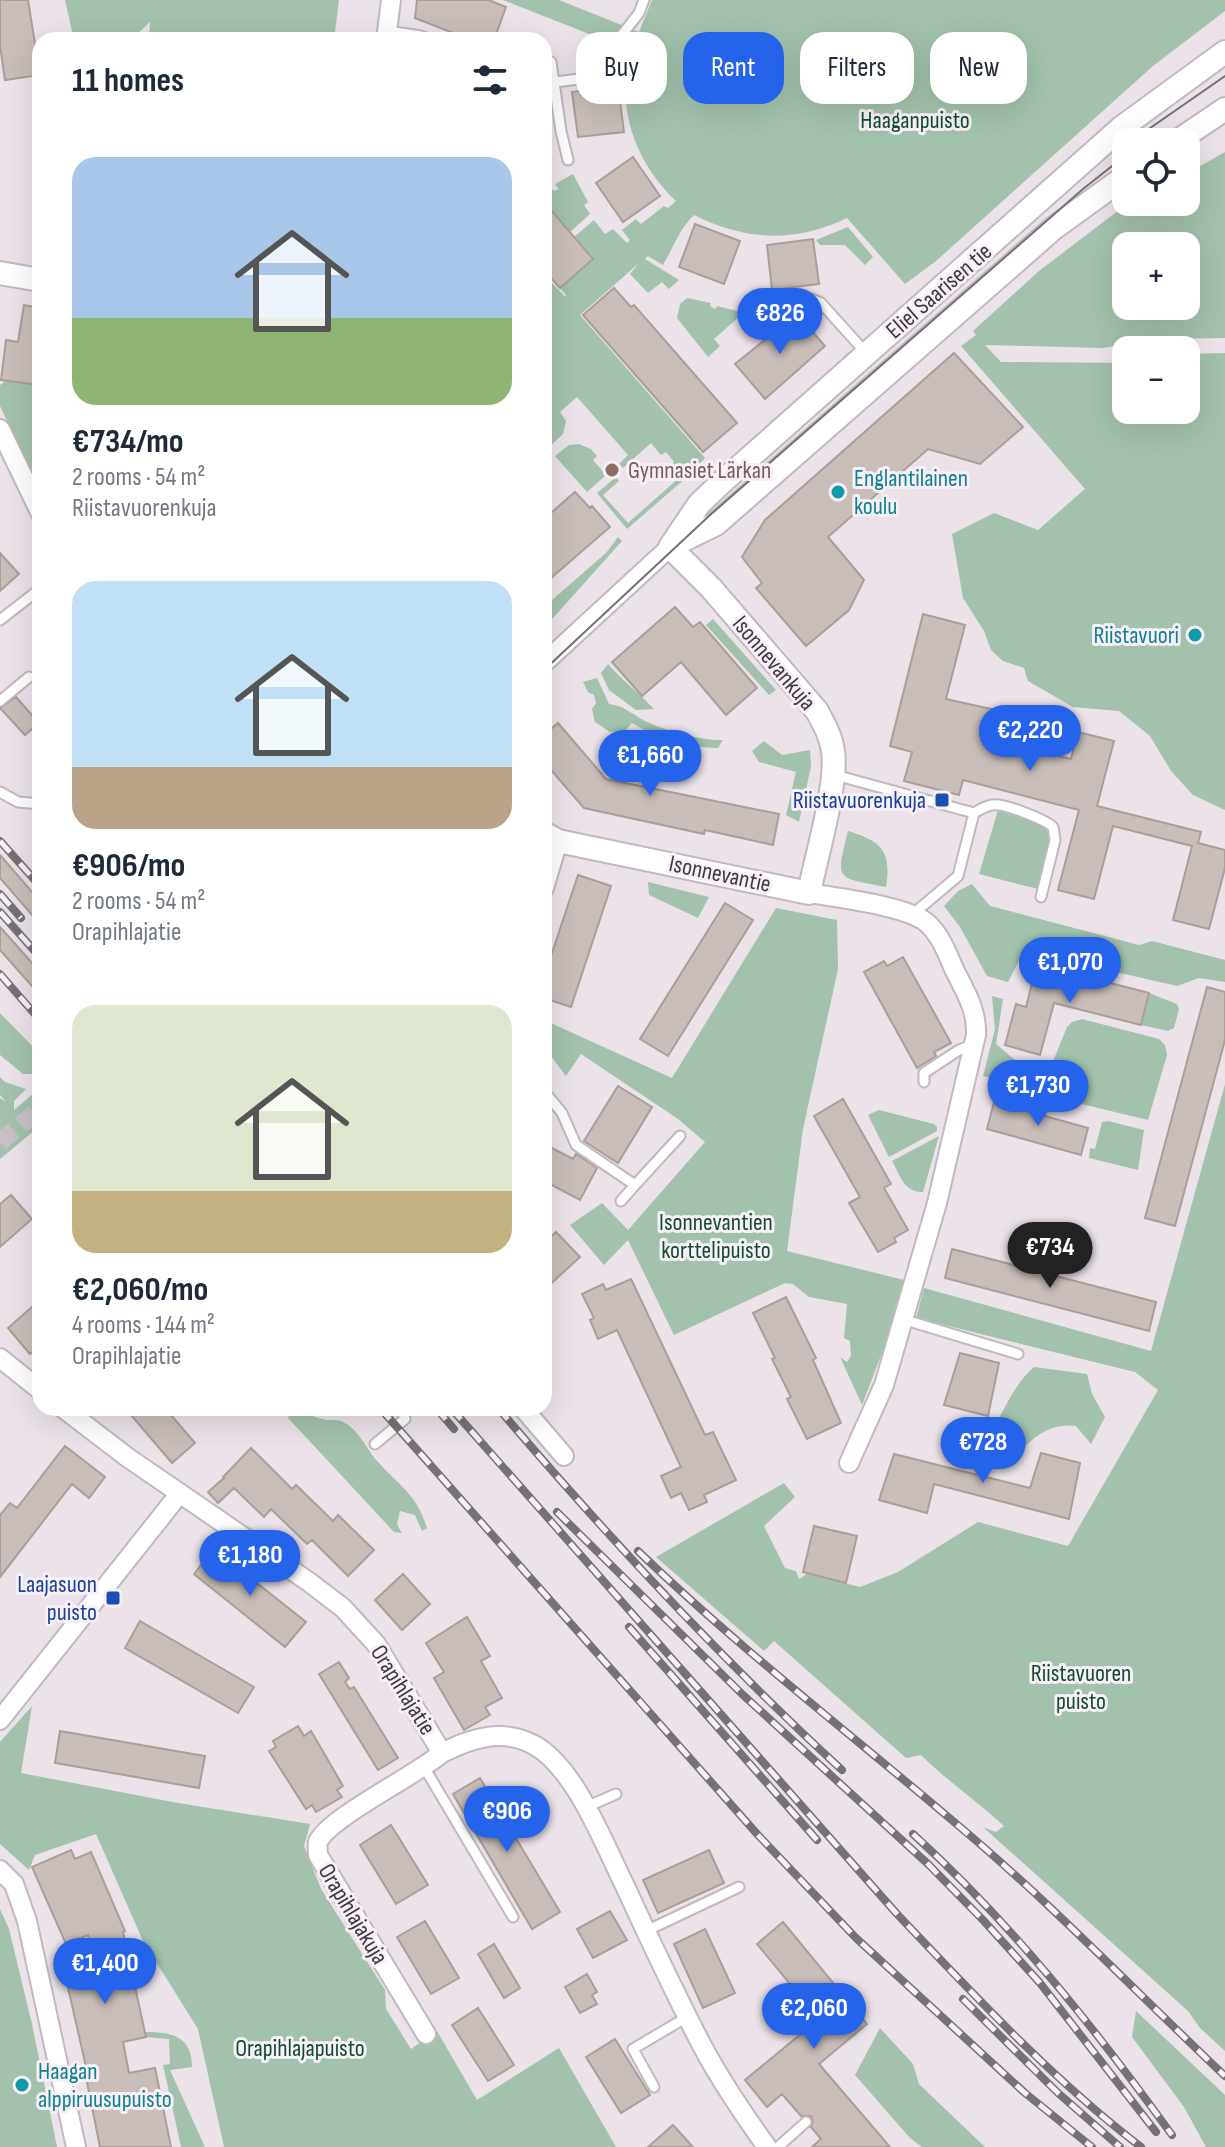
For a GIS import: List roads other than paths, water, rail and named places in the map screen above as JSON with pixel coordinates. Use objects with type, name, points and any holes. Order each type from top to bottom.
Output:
[{"type":"street","points":[[387,32],[391,0]]},
{"type":"street","name":"Eliel Saarisen tie","points":[[552,656],[670,547],[699,504],[711,492],[1121,128],[1225,52]]},
{"type":"street","points":[[1197,128],[1225,109]]},
{"type":"street","name":"Eliel Saarisen tie","points":[[670,547],[716,524],[1042,238],[1112,186]]},
{"type":"street","points":[[0,273],[32,279]]},
{"type":"street","points":[[0,429],[32,495]]},
{"type":"street","name":"Isonnevankuja","points":[[670,547],[711,588],[817,711],[831,743],[833,774],[809,893]]},
{"type":"street","name":"Isonnevantie","points":[[552,837],[905,912]]},
{"type":"street","points":[[849,1463],[884,1385],[937,1203],[976,1025],[971,1003],[937,935],[928,924],[905,912]]},
{"type":"street","points":[[0,1358],[32,1384]]},
{"type":"street","name":"Orapihlajatie","points":[[74,1416],[309,1582],[360,1625],[376,1644],[442,1753],[482,1737],[499,1735],[536,1746],[559,1769],[586,1807],[687,2017],[726,2087],[767,2147]]},
{"type":"street","points":[[530,1416],[564,1456]]},
{"type":"street","points":[[0,1720],[180,1493]]},
{"type":"street","name":"Orapihlajakuja","points":[[426,2034],[318,1855],[318,1842],[328,1829],[442,1753]]},
{"type":"street","points":[[0,1870],[14,1884],[27,1921],[76,2147]]},
{"type":"lane","points":[[624,32],[639,13],[644,0]]},
{"type":"lane","points":[[552,67],[568,160]]},
{"type":"lane","points":[[555,82],[576,79]]},
{"type":"lane","points":[[757,305],[812,299],[821,303],[867,354]]},
{"type":"lane","points":[[0,620],[32,595]]},
{"type":"lane","points":[[0,701],[29,677]]},
{"type":"lane","points":[[833,774],[974,813],[993,805],[1046,821],[1053,827],[1055,840],[1041,897]]},
{"type":"lane","points":[[0,792],[18,802],[32,803]]},
{"type":"lane","points":[[905,912],[958,876],[974,813]]},
{"type":"lane","points":[[924,1082],[924,1073],[931,1067],[974,1044]]},
{"type":"lane","points":[[552,1101],[562,1113],[576,1145],[635,1185]]},
{"type":"lane","points":[[621,1201],[680,1136]]},
{"type":"lane","points":[[902,1319],[1018,1354]]},
{"type":"lane","points":[[375,1444],[405,1419],[404,1416]]},
{"type":"lane","points":[[424,1767],[513,1917]]},
{"type":"lane","points":[[586,1807],[616,1794]]},
{"type":"lane","points":[[646,1931],[739,1887]]},
{"type":"lane","points":[[654,2087],[633,2049],[687,2017]]},
{"type":"lane","points":[[778,2147],[806,2122]]},
{"type":"tunnel","points":[[0,1142],[32,1116]]},
{"type":"tram line","points":[[1150,128],[1225,76]]},
{"type":"tram line","points":[[552,663],[709,516],[1112,166]]},
{"type":"railway","points":[[0,841],[32,877]]},
{"type":"railway","points":[[0,894],[21,918]]},
{"type":"railway","points":[[0,912],[32,948]]},
{"type":"railway","points":[[0,974],[32,1011]]},
{"type":"railway","points":[[387,1416],[758,1835],[856,1938],[1025,2093],[1092,2147]]},
{"type":"railway","points":[[443,1416],[454,1429]]},
{"type":"railway","points":[[458,1416],[897,1914],[1045,2065],[1141,2147]]},
{"type":"railway","points":[[505,1416],[664,1594],[842,1770]]},
{"type":"railway","points":[[557,1512],[742,1694],[928,1864],[983,1920],[1040,1983],[1156,2132]]},
{"type":"railway","points":[[638,1551],[756,1657],[994,1857],[1062,1918],[1225,2076]]},
{"type":"railway","points":[[629,1627],[817,1840]]},
{"type":"railway","points":[[913,1834],[1018,1940],[1113,2055],[1172,2135]]},
{"type":"railway","points":[[963,1999],[1058,2093],[1120,2147]]},
{"type":"place","name":"Gymnasiet Lärkan","points":[[612,470]]},
{"type":"place","name":"Englantilainen koulu","points":[[838,492]]},
{"type":"place","name":"Riistavuori","points":[[1195,635]]},
{"type":"place","name":"Riistavuorenkuja","points":[[942,800]]},
{"type":"place","name":"Laajasuon puisto","points":[[113,1598]]},
{"type":"place","name":"Haagan alppiruusupuisto","points":[[22,2085]]},
{"type":"park label","name":"Haaganpuisto","points":[[915,120]]},
{"type":"park label","name":"Isonnevantien korttelipuisto","points":[[716,1236]]},
{"type":"park label","name":"Riistavuoren puisto","points":[[1081,1687]]},
{"type":"park label","name":"Orapihlajapuisto","points":[[300,2048]]}]
